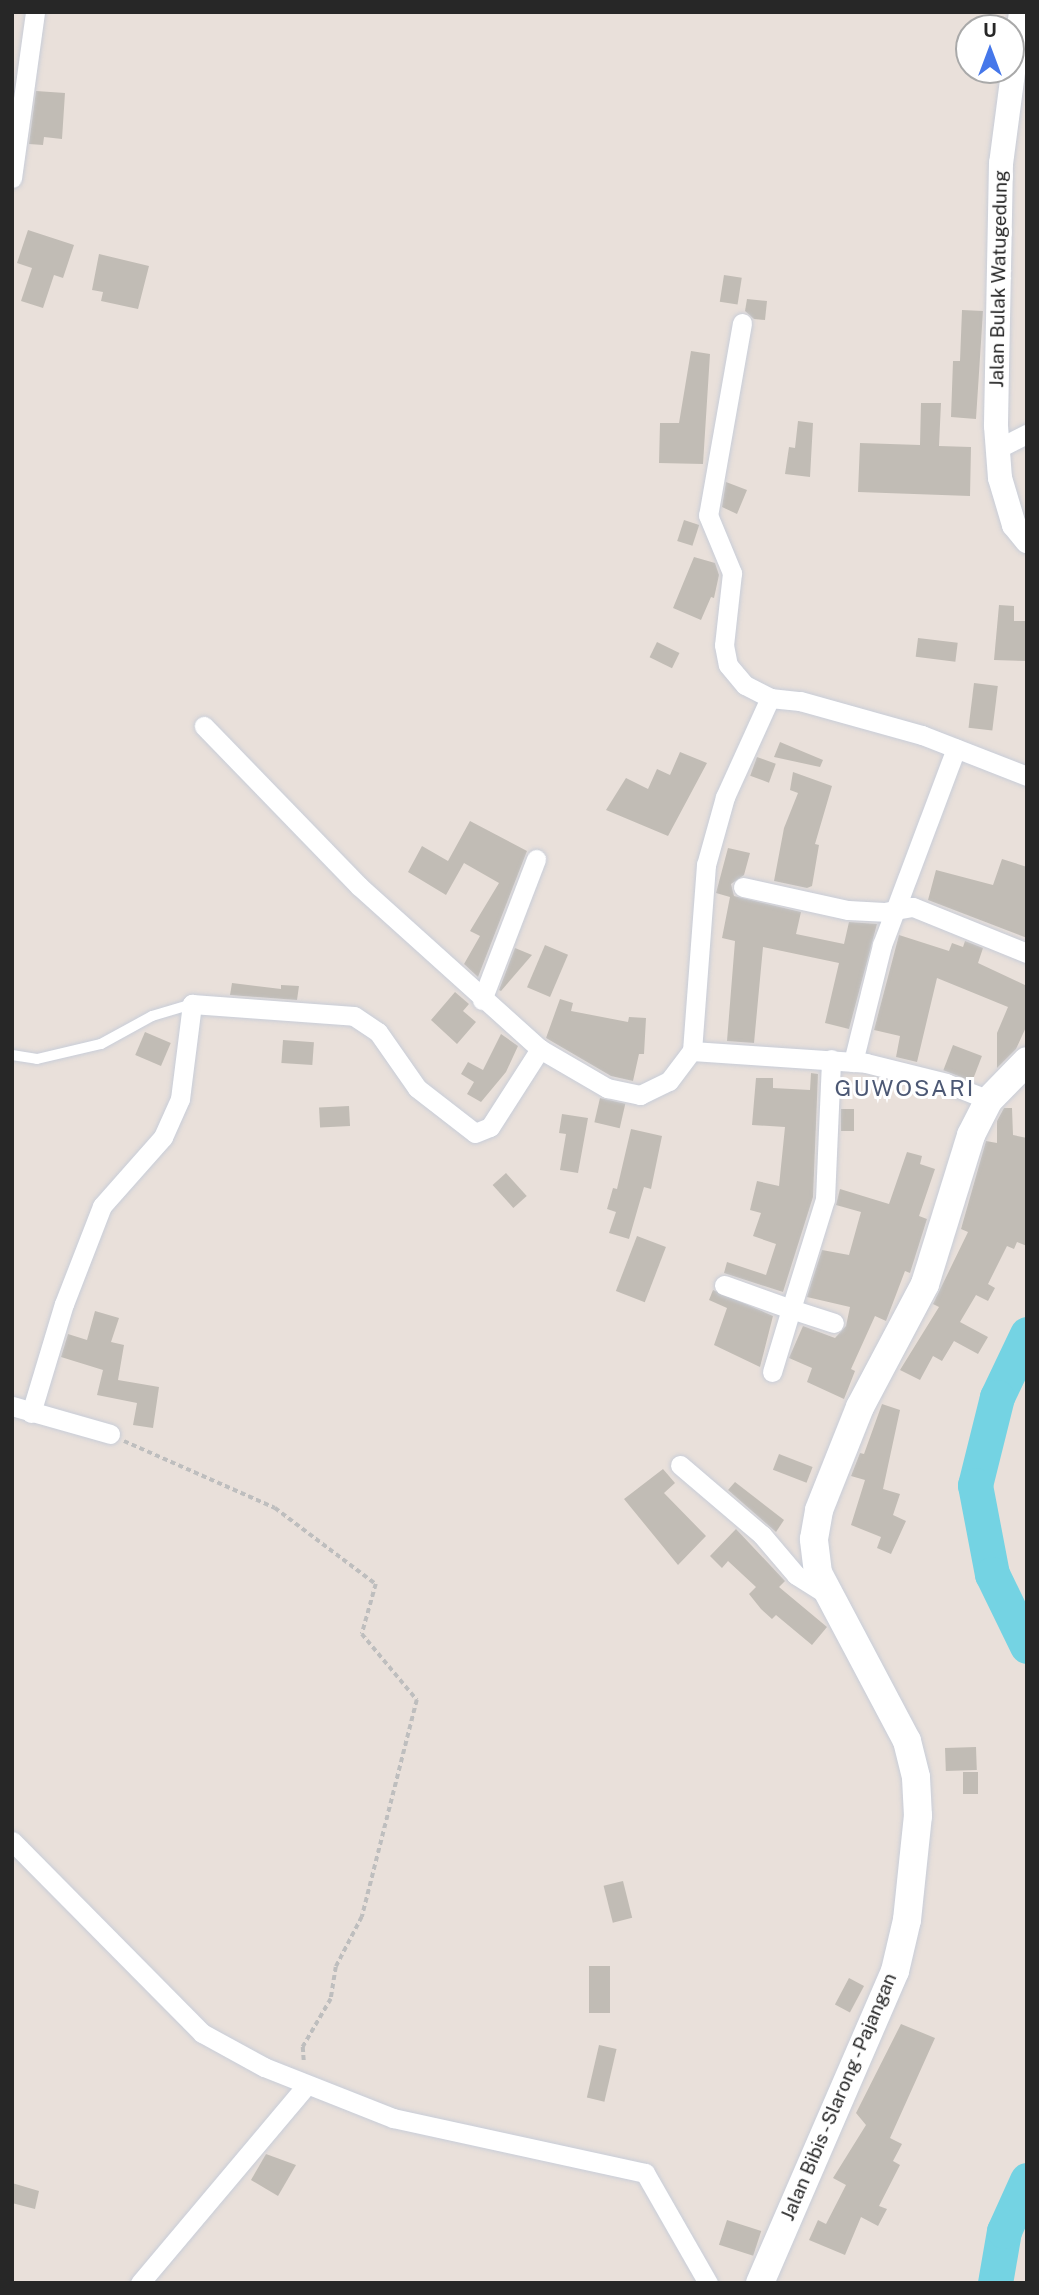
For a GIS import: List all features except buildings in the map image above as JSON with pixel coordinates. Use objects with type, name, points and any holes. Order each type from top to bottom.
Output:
[{"type":"main road","name":"Jalan Bibis - Slarong - Pajangan","points":[[760,2283],[884,2003],[901,1947],[913,1871],[918,1794],[907,1741],[871,1668],[826,1594],[814,1554],[823,1495],[860,1407],[925,1284],[964,1152],[989,1100],[1027,1061]]},
{"type":"street","points":[[12,178],[35,12]]},
{"type":"street","name":"Jalan Bulak Watugedung","points":[[1021,12],[1001,163],[997,449],[1014,525],[1027,541]]},
{"type":"street","points":[[742,323],[708,520],[732,573],[724,645],[728,665],[745,685],[771,698],[800,701],[956,748],[1027,776]]},
{"type":"street","points":[[997,449],[1027,434]]},
{"type":"street","points":[[204,726],[359,886],[540,1049],[607,1088],[640,1095],[669,1081],[692,1051],[706,865],[725,797],[771,698]]},
{"type":"street","points":[[853,1062],[882,945],[956,748]]},
{"type":"street","points":[[482,999],[536,859]]},
{"type":"street","points":[[743,887],[848,910],[884,912],[898,906],[913,907],[1027,953]]},
{"type":"street","points":[[110,1434],[21,1409],[102,1206],[163,1137],[180,1099],[192,1004],[354,1016],[378,1032],[416,1088],[475,1133],[490,1127],[540,1049]]},
{"type":"street","points":[[692,1051],[853,1062],[910,1073],[989,1100]]},
{"type":"street","points":[[772,1372],[825,1199],[831,1059]]},
{"type":"street","points":[[724,1285],[834,1323]]},
{"type":"street","points":[[680,1465],[762,1535],[796,1575],[826,1594]]},
{"type":"street","points":[[12,1841],[202,2033],[311,2087],[393,2118],[645,2173],[708,2283]]},
{"type":"street","points":[[140,2283],[311,2087]]},
{"type":"lane","points":[[12,1055],[37,1059],[101,1044],[152,1016],[192,1004]]},
{"type":"path","points":[[110,1434],[275,1508],[376,1584],[362,1634],[417,1700],[362,1917],[336,1967],[331,1999],[303,2047],[311,2087]]},
{"type":"waterway","points":[[1027,1334],[997,1397],[975,1485],[992,1574],[1027,1646]]},
{"type":"waterway","points":[[995,2283],[1004,2231],[1027,2180]]},
{"type":"district","name":"GUWOSARI","points":[[905,1088]]}]
